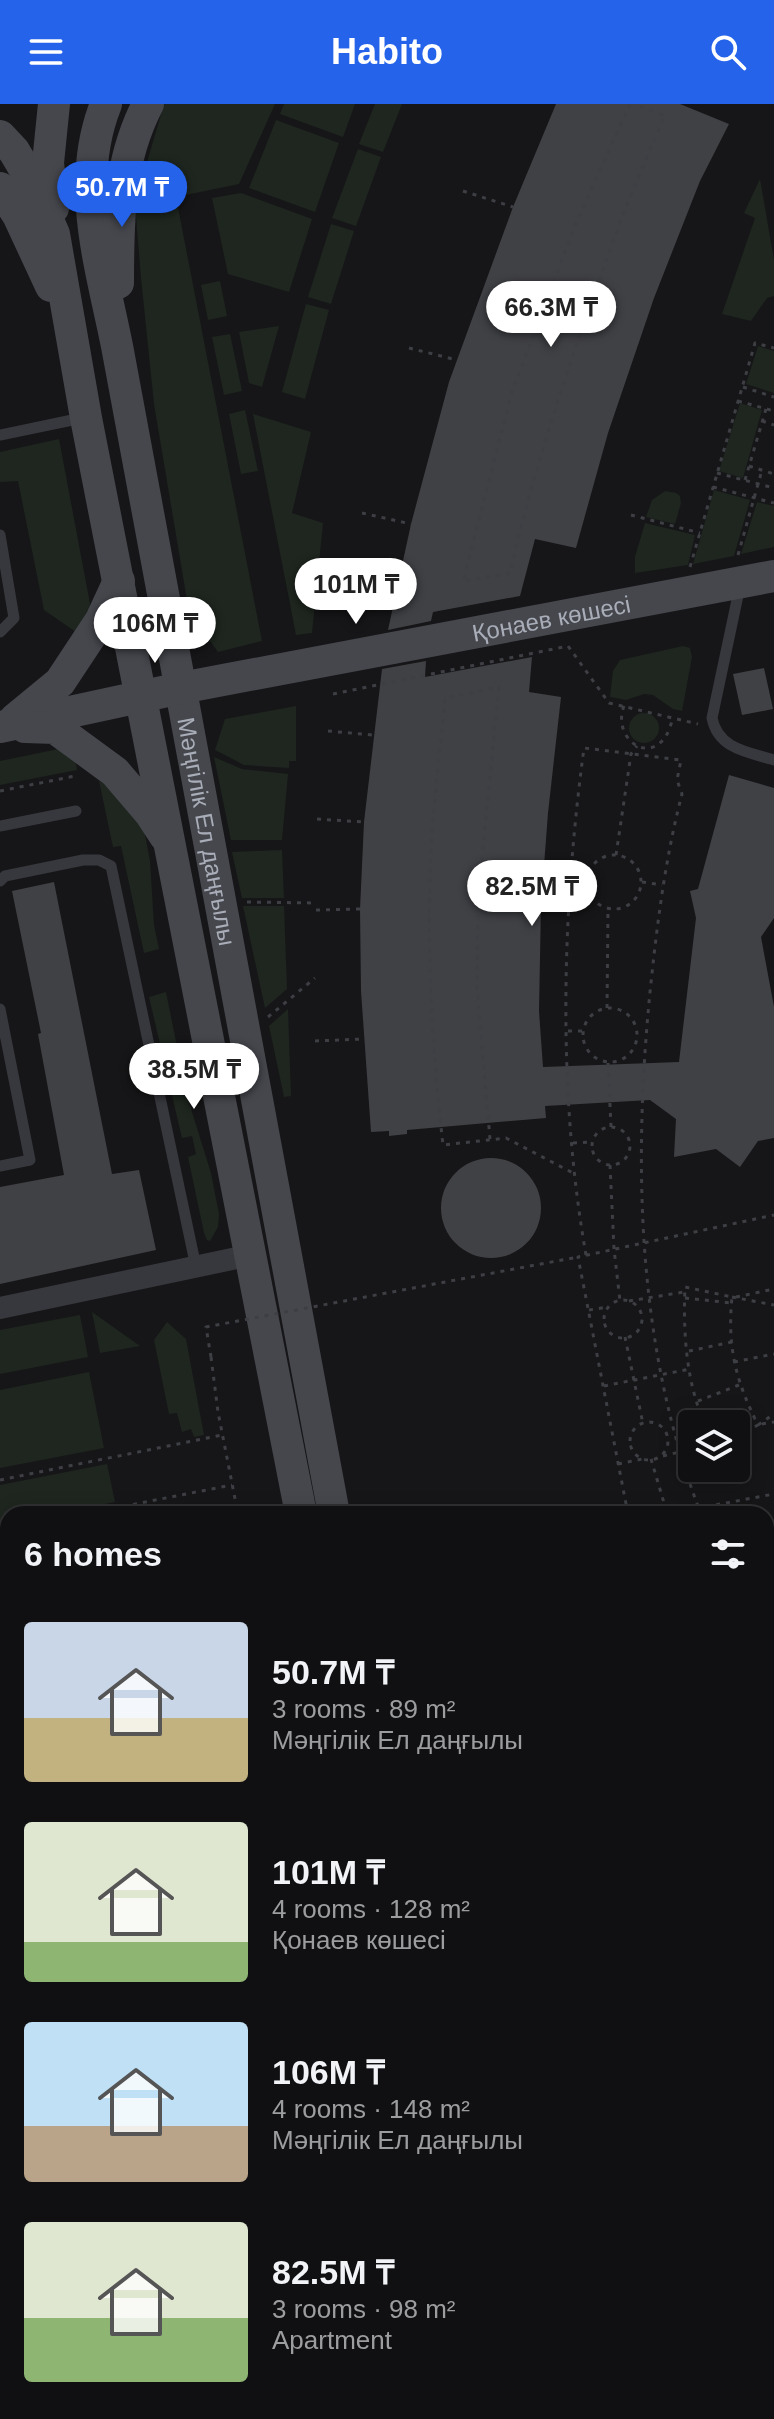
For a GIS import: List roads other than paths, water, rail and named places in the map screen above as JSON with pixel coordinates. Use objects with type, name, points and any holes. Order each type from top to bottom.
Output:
[{"type":"main road","points":[[54,104],[48,163],[54,234]]},
{"type":"main road","name":"Мәңгілік Ел даңғылы","points":[[106,104],[92,157],[90,217],[117,346],[333,1506]]},
{"type":"main road","points":[[117,346],[118,203],[130,153],[148,104]]},
{"type":"main road","name":"Мәңгілік Ел даңғылы","points":[[0,136],[14,151],[30,178],[54,234],[86,418],[299,1506]]},
{"type":"main road","points":[[0,188],[18,215],[68,321]]},
{"type":"main road","name":"Қонаев көшесі","points":[[3,726],[739,570],[774,576]]},
{"type":"main road","points":[[3,726],[60,682],[101,620],[119,581]]},
{"type":"main road","points":[[3,726],[55,728],[115,772],[150,813],[170,843]]},
{"type":"street","points":[[0,1308],[251,1255]]},
{"type":"lane","points":[[0,435],[86,418]]},
{"type":"lane","points":[[0,535],[14,618],[0,632]]},
{"type":"lane","points":[[739,570],[712,718],[723,742],[774,760]]},
{"type":"lane","points":[[0,826],[76,811]]},
{"type":"lane","points":[[0,881],[5,876],[83,860],[99,860],[111,866],[196,1267]]},
{"type":"lane","points":[[0,1009],[30,1160],[0,1166]]}]
